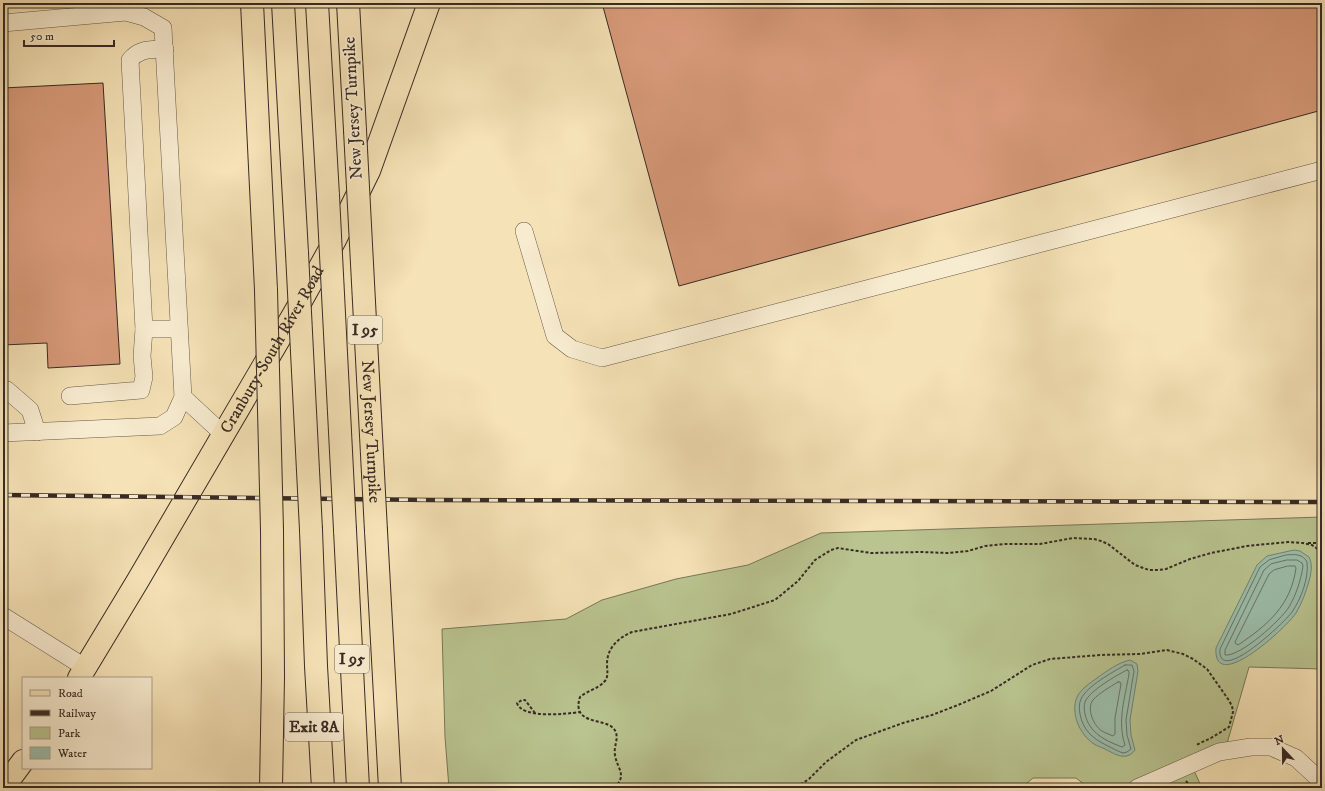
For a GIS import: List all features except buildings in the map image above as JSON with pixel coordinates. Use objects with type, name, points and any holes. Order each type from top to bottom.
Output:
[{"type":"main road","points":[[252,3],[266,290],[272,530],[273,678],[271,788]]},
{"type":"main road","name":"I 95","points":[[283,3],[297,253],[323,788]]},
{"type":"main road","name":"New Jersey Turnpike","points":[[317,3],[358,788]]},
{"type":"main road","name":"New Jersey Turnpike","points":[[348,3],[390,788]]},
{"type":"main road","name":"Cranbury-South River Road","points":[[82,673],[145,569],[328,253],[369,171],[429,3]]},
{"type":"main road","name":"Exit 8A","points":[[313,788],[316,666]]},
{"type":"main road","points":[[3,788],[22,762]]},
{"type":"street","points":[[3,23],[126,12],[144,17],[163,28],[183,397],[174,417],[160,426],[3,433]]},
{"type":"street","points":[[70,396],[141,390],[144,377],[142,356],[144,329],[130,60],[136,54],[144,50],[164,49]]},
{"type":"street","points":[[524,231],[555,336],[572,349],[602,358],[1322,170]]},
{"type":"street","points":[[144,329],[179,329]]},
{"type":"street","points":[[3,390],[7,390],[30,410],[37,432]]},
{"type":"street","points":[[183,397],[223,434]]},
{"type":"street","points":[[3,616],[82,673]]},
{"type":"street","points":[[1137,788],[1219,752],[1251,746],[1270,747],[1296,758],[1321,779]]},
{"type":"path","points":[[614,788],[619,784],[622,773],[614,754],[617,743],[616,732],[613,727],[607,724],[589,720],[580,712],[579,706],[580,697],[605,682],[610,649],[618,639],[632,632],[731,614],[776,600],[798,581],[815,560],[831,550],[845,548],[871,553],[948,553],[1004,544],[1040,544],[1073,538],[1094,539],[1108,544],[1135,564],[1149,570],[1158,570],[1166,569],[1206,554],[1234,547],[1288,542],[1322,543]]},
{"type":"path","points":[[1303,543],[1312,545],[1322,552]]},
{"type":"path","points":[[791,788],[809,779],[826,762],[856,740],[958,705],[991,691],[1032,665],[1050,659],[1140,654],[1167,650],[1193,658],[1207,669],[1228,699],[1232,706],[1233,712],[1229,727],[1194,746]]},
{"type":"path","points":[[535,713],[525,700],[517,703],[520,709],[535,713],[554,714],[580,712]]},
{"type":"green space","points":[[1322,517],[1322,669],[1249,667],[1226,747],[1190,762],[1202,788],[1089,788],[1076,778],[1033,778],[1021,788],[449,788],[445,737],[442,629],[566,619],[602,600],[676,579],[748,565],[821,533]]},
{"type":"water","points":[[1294,550],[1300,551],[1309,557],[1311,566],[1307,589],[1296,613],[1280,631],[1252,653],[1238,661],[1226,665],[1218,661],[1216,648],[1257,565],[1267,556]]},
{"type":"water","points":[[1130,660],[1137,664],[1138,671],[1130,720],[1131,735],[1135,750],[1128,756],[1120,756],[1095,745],[1084,735],[1076,717],[1075,703],[1077,697],[1086,686],[1112,668]]},
{"type":"railway","points":[[3,495],[431,500],[1322,502]]}]
